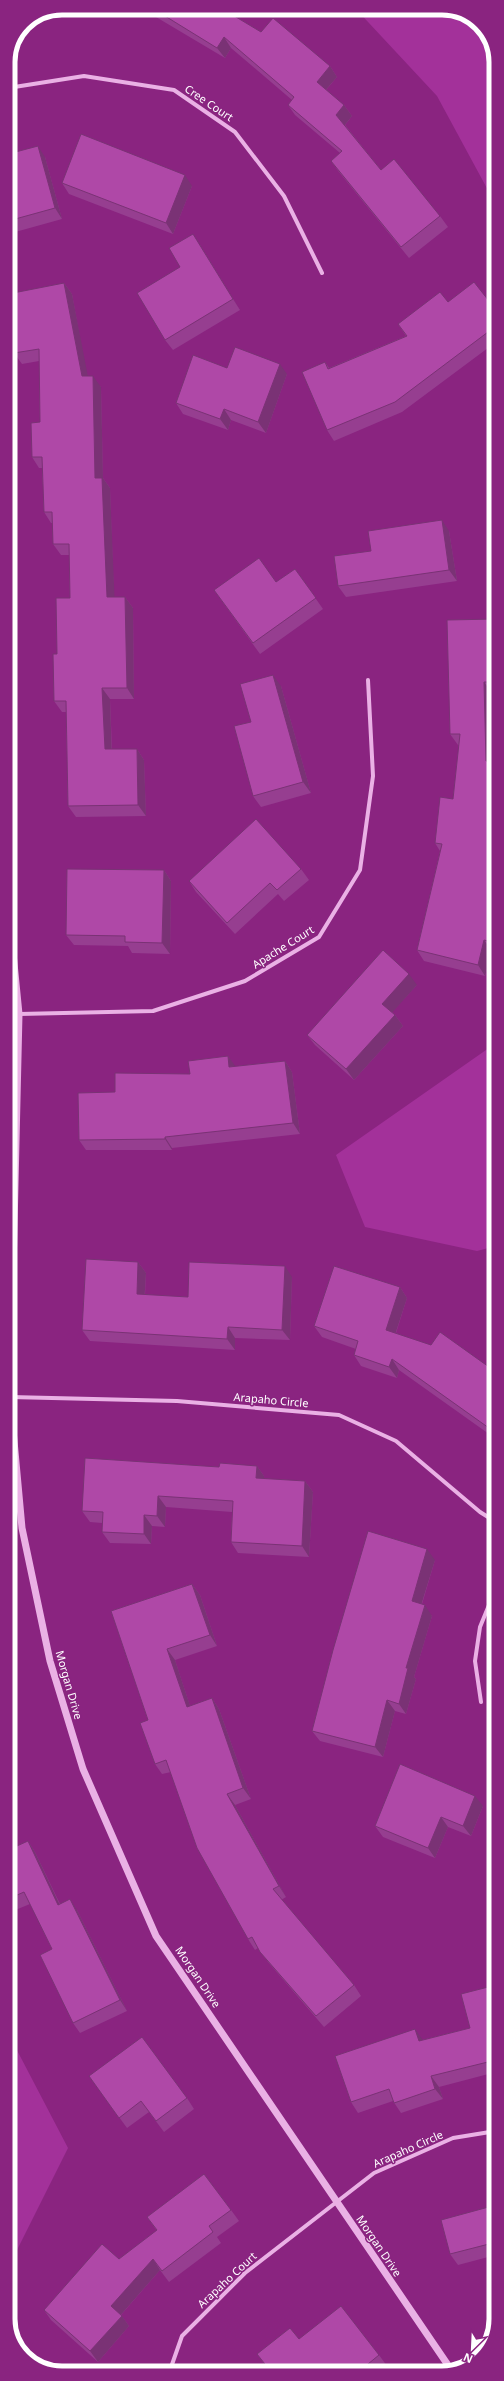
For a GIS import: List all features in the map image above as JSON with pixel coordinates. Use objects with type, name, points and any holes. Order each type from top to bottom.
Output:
[{"type":"street","name":"Cree Court","points":[[15,87],[84,76],[174,90],[235,132],[284,196],[322,274]]},
{"type":"street","name":"Apache Court","points":[[19,1014],[153,1011],[245,981],[319,937],[360,870],[373,776],[368,680]]},
{"type":"street","name":"Morgan Drive","points":[[15,973],[19,1014],[15,1184]]},
{"type":"street","name":"Arapaho Circle","points":[[15,1397],[177,1401],[339,1415],[396,1441],[480,1512],[489,1518]]},
{"type":"street","name":"Morgan Drive","points":[[15,1452],[22,1528],[50,1661],[83,1769],[156,1936],[448,2366]]},
{"type":"street","points":[[481,1702],[475,1662],[480,1626],[489,1605]]},
{"type":"street","name":"Arapaho Circle","points":[[337,2203],[374,2173],[453,2138],[489,2132]]},
{"type":"street","name":"Arapaho Court","points":[[170,2366],[182,2336],[245,2273],[337,2203]]},
{"type":"shaded area","points":[[362,15],[445,15],[468,23],[479,34],[484,41],[489,56],[489,192],[437,96]]},
{"type":"shaded area","points":[[489,1048],[489,1248],[477,1251],[365,1227],[336,1155]]},
{"type":"shaded area","points":[[15,2046],[68,2148],[15,2254]]},
{"type":"building","points":[[163,15],[233,15],[261,32],[273,18],[330,66],[317,82],[344,105],[336,115],[381,170],[394,159],[440,216],[401,247],[331,161],[342,151],[288,105],[294,97],[224,37],[217,48]]},
{"type":"building","points":[[81,134],[185,175],[166,223],[62,183]]},
{"type":"building","points":[[38,146],[55,208],[15,219],[15,152]]},
{"type":"building","points":[[193,234],[233,299],[165,340],[137,293],[180,267],[169,248]]},
{"type":"building","points":[[474,282],[489,301],[489,331],[395,402],[327,430],[302,372],[325,362],[328,369],[407,336],[398,324],[440,292],[448,302]]},
{"type":"building","points":[[64,283],[82,376],[93,376],[95,478],[102,478],[107,597],[125,597],[127,688],[102,688],[105,749],[137,749],[138,805],[68,806],[66,701],[54,701],[53,654],[57,654],[56,598],[70,598],[69,544],[53,544],[52,512],[44,512],[42,457],[32,457],[31,423],[40,422],[39,349],[15,353],[15,293]]},
{"type":"building","points":[[235,347],[280,364],[258,422],[224,409],[220,419],[176,403],[193,355],[227,368]]},
{"type":"building","points":[[442,520],[449,570],[338,586],[334,556],[371,551],[368,531]]},
{"type":"building","points":[[259,558],[276,582],[295,569],[316,598],[253,643],[214,590]]},
{"type":"building","points":[[489,619],[489,682],[484,682],[486,761],[489,761],[489,941],[484,940],[478,965],[417,950],[442,844],[435,843],[440,797],[453,799],[460,734],[450,734],[447,620]]},
{"type":"building","points":[[273,675],[303,782],[253,796],[234,726],[251,722],[240,684]]},
{"type":"building","points":[[256,819],[301,869],[277,890],[270,883],[227,923],[189,881]]},
{"type":"building","points":[[67,869],[164,870],[162,943],[125,942],[125,936],[66,935]]},
{"type":"building","points":[[383,950],[409,974],[382,1004],[395,1015],[346,1069],[307,1035]]},
{"type":"building","points":[[228,1056],[229,1067],[285,1061],[293,1123],[165,1137],[165,1139],[79,1140],[78,1093],[115,1092],[115,1073],[190,1074],[188,1061]]},
{"type":"building","points":[[86,1259],[138,1262],[137,1294],[188,1297],[189,1262],[285,1266],[282,1330],[228,1327],[227,1339],[82,1330]]},
{"type":"building","points":[[334,1266],[400,1287],[386,1330],[431,1345],[440,1332],[489,1367],[489,1428],[392,1359],[389,1367],[354,1355],[358,1341],[314,1326]]},
{"type":"building","points":[[85,1458],[219,1467],[220,1463],[257,1466],[256,1478],[305,1481],[302,1546],[231,1542],[233,1501],[158,1496],[157,1516],[144,1515],[144,1534],[102,1532],[103,1512],[82,1511]]},
{"type":"building","points":[[368,1531],[427,1549],[412,1601],[425,1605],[406,1668],[408,1668],[399,1704],[387,1700],[375,1747],[312,1731],[333,1650]]},
{"type":"building","points":[[192,1584],[210,1635],[167,1649],[187,1707],[212,1698],[243,1788],[227,1794],[279,1886],[273,1889],[354,1985],[316,2016],[260,1952],[252,1937],[248,1939],[197,1848],[166,1760],[155,1764],[140,1723],[148,1720],[111,1611]]},
{"type":"building","points":[[400,1764],[475,1796],[463,1826],[441,1817],[428,1848],[375,1826]]},
{"type":"building","points":[[28,1841],[58,1905],[70,1899],[120,2000],[73,2023],[40,1955],[52,1949],[24,1892],[15,1896],[15,1847]]},
{"type":"building","points":[[489,1987],[489,2062],[431,2076],[435,2089],[394,2103],[389,2089],[351,2102],[335,2056],[415,2029],[419,2041],[470,2028],[461,1994]]},
{"type":"building","points":[[142,2037],[187,2098],[156,2121],[141,2101],[119,2118],[89,2076]]},
{"type":"building","points":[[204,2174],[231,2210],[209,2226],[213,2232],[162,2271],[153,2259],[111,2306],[122,2316],[90,2351],[44,2310],[102,2244],[119,2259],[157,2230],[147,2217]]},
{"type":"building","points":[[489,2207],[489,2244],[450,2254],[441,2220]]},
{"type":"building","points":[[341,2306],[379,2355],[366,2366],[266,2366],[257,2354],[290,2328],[299,2339]]}]
